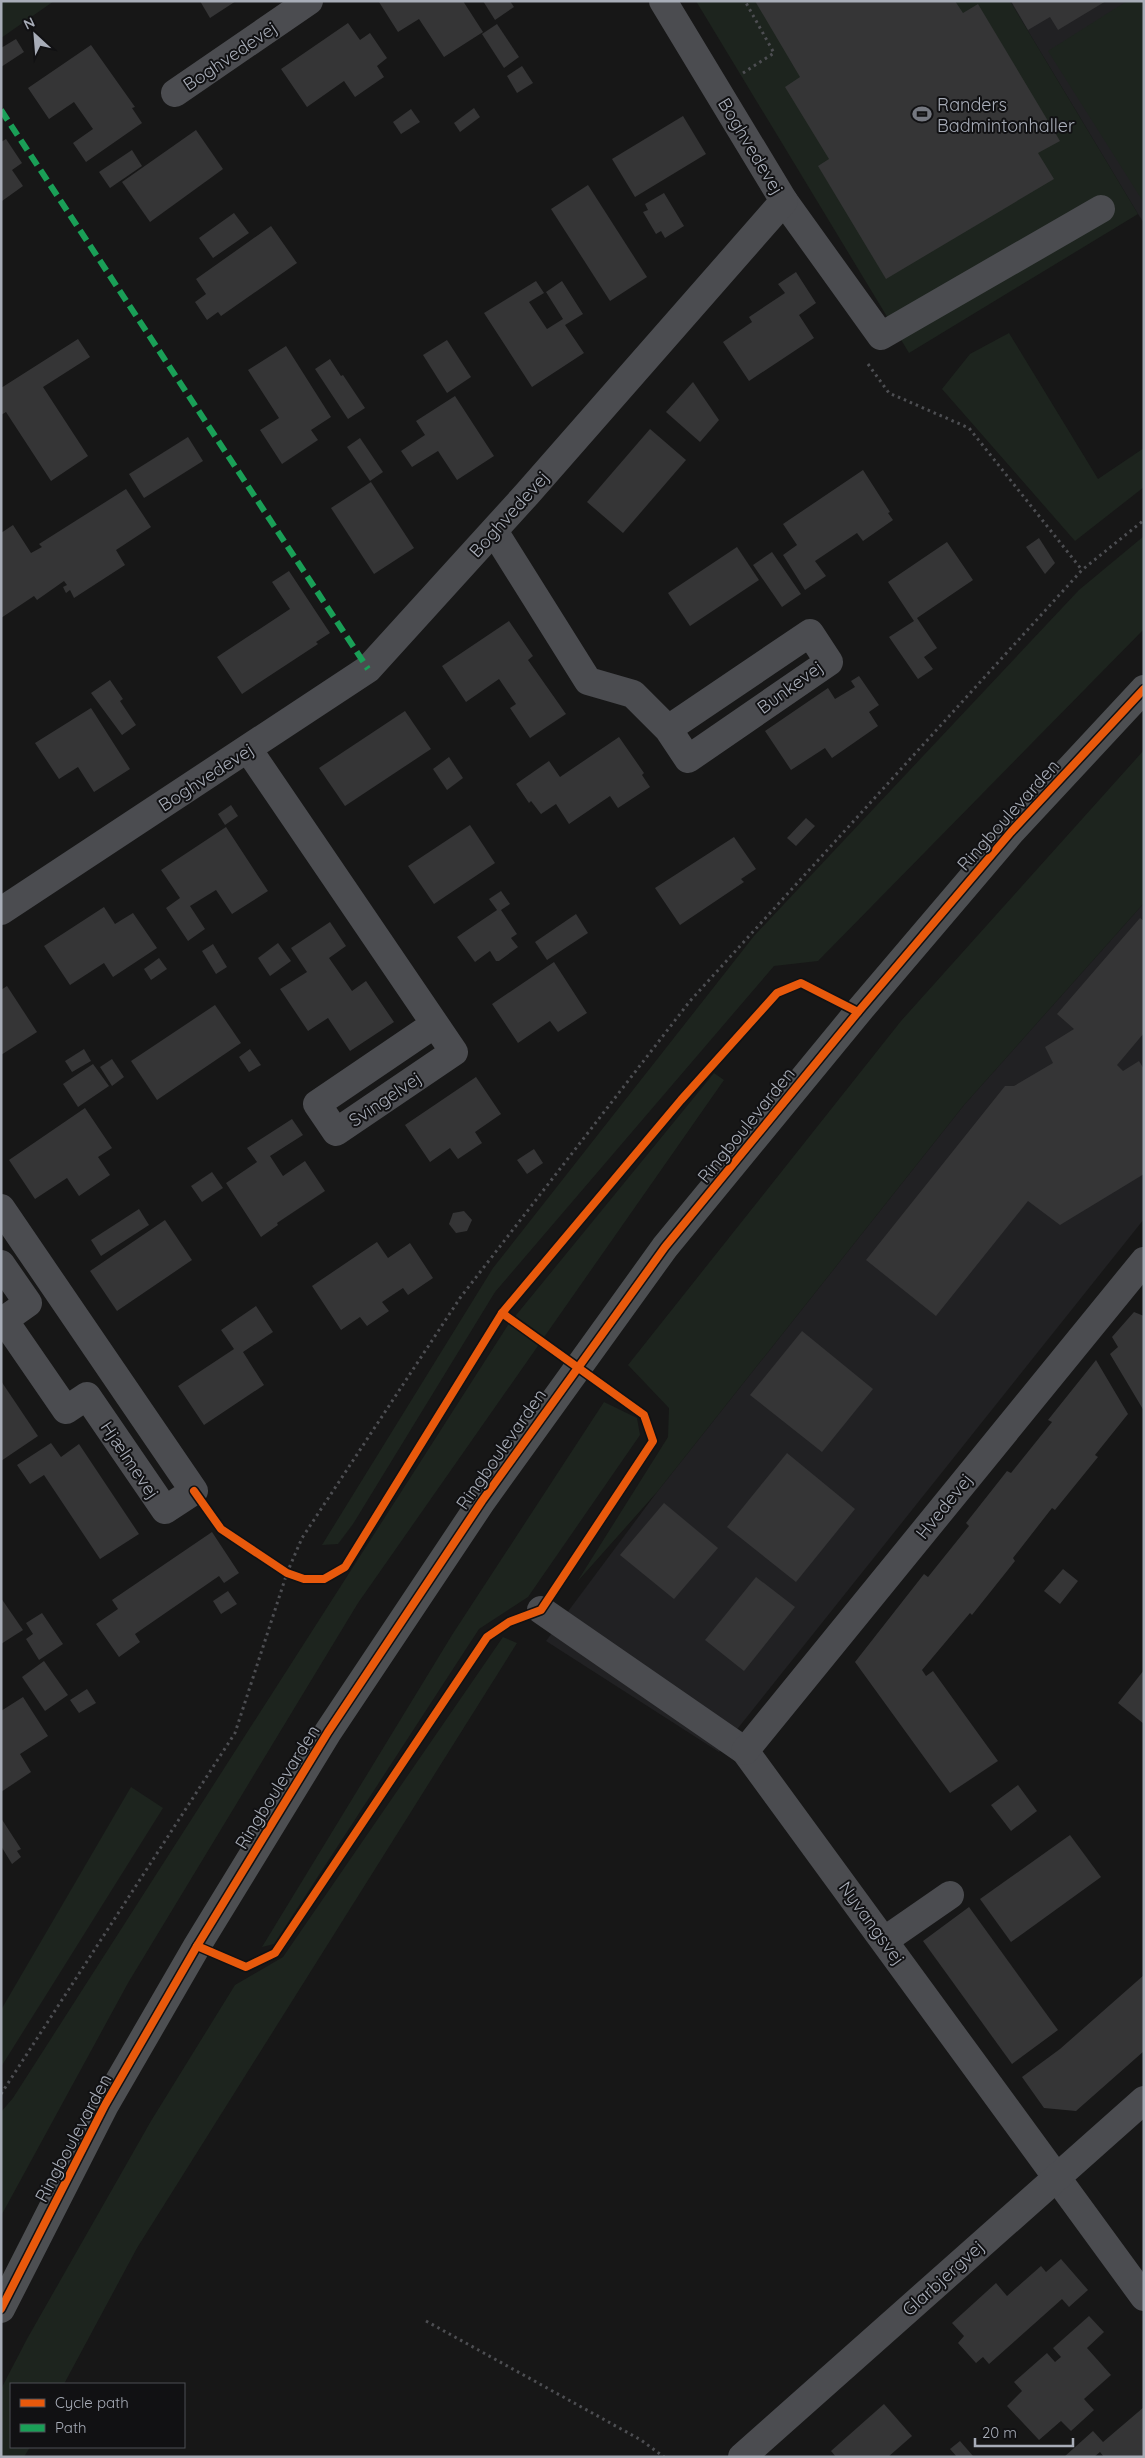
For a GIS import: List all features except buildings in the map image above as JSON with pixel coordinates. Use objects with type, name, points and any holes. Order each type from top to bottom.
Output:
[{"type":"main road","name":"Ringboulevarden","points":[[1,2309],[105,2106],[197,1946],[328,1732],[482,1501],[665,1247],[858,1012],[998,847],[1144,689]]},
{"type":"street","name":"Boghvedevej","points":[[175,93],[309,1]]},
{"type":"street","name":"Boghvedevej","points":[[1,911],[368,669],[494,531],[784,201],[663,1]]},
{"type":"street","points":[[784,201],[882,336],[1101,209]]},
{"type":"street","name":"Bunkevej","points":[[494,531],[588,681],[633,694],[668,729],[688,758],[829,662],[810,633],[668,729]]},
{"type":"street","name":"Svingelvej","points":[[248,749],[435,1024],[454,1052],[336,1132],[316,1104],[435,1024]]},
{"type":"street","name":"Hjælmevej","points":[[1,1208],[194,1491],[165,1510],[87,1396],[66,1410],[4,1320],[28,1303],[1,1264]]},
{"type":"street","name":"Hvedevej","points":[[745,1751],[1144,1261]]},
{"type":"street","name":"Nyvangsvej","points":[[541,1610],[745,1751],[885,1940],[1144,2297]]},
{"type":"street","points":[[885,1940],[950,1895]]},
{"type":"street","name":"Glarbjergvej","points":[[742,2457],[1144,2100]]},
{"type":"path","points":[[717,90],[774,53],[745,1]]},
{"type":"path","points":[[866,362],[889,393],[969,428],[1082,570]]},
{"type":"path","points":[[1,2094],[235,1733],[287,1573],[302,1538],[460,1298],[690,1001],[1082,570],[1144,520]]},
{"type":"path","points":[[279,1567],[295,1576]]},
{"type":"path","points":[[426,2321],[641,2440],[664,2457]]},
{"type":"shaded area","points":[[1,1],[54,1],[1,38]]},
{"type":"shaded area","points":[[696,1],[1010,1],[1138,214],[909,353]]},
{"type":"shaded area","points":[[1010,1],[1144,1],[1144,223],[1138,214]]},
{"type":"shaded area","points":[[1127,1],[1144,1],[1144,203],[1048,51]]},
{"type":"shaded area","points":[[1009,333],[1098,479],[1144,448],[1144,487],[1075,541],[942,389],[970,354]]},
{"type":"shaded area","points":[[1144,536],[1144,629],[818,961],[774,966],[495,1292],[353,1524],[338,1544],[322,1545],[493,1268],[754,936],[1079,590]]},
{"type":"shaded area","points":[[1144,750],[1144,903],[964,1105],[657,1492],[577,1582],[668,1437],[669,1408],[628,1365],[901,1021]]},
{"type":"shaded area","points":[[1144,903],[1144,1219],[719,1752],[546,1641],[657,1492],[964,1105]]},
{"type":"shaded area","points":[[714,1073],[724,1080],[358,1603],[128,1983],[1,2216],[1,2112],[13,2098],[508,1325]]},
{"type":"shaded area","points":[[604,1402],[637,1418],[640,1435],[528,1597],[479,1629],[274,1944],[262,1947],[452,1635]]},
{"type":"shaded area","points":[[503,1637],[517,1643],[137,2248],[65,2383],[10,2383],[10,2448],[29,2448],[24,2457],[1,2457],[1,2389],[27,2339],[151,2121],[235,1985],[283,1957]]},
{"type":"shaded area","points":[[131,1787],[163,1808],[1,2067],[1,2010]]},
{"type":"marked path","points":[[1,110],[368,669]]},
{"type":"cycle path","points":[[1,2309],[105,2105],[197,1946],[328,1732],[482,1501],[665,1247],[858,1012],[1011,832],[1144,689]]},
{"type":"cycle path","points":[[194,1491],[221,1529],[287,1573],[304,1579],[324,1579],[345,1567],[502,1313],[681,1100],[777,993],[801,983],[858,1012]]},
{"type":"cycle path","points":[[197,1946],[246,1967],[275,1953],[487,1637],[509,1622],[541,1610],[653,1441],[644,1415],[502,1313]]},
{"type":"place","name":"Randers Badmintonhaller","points":[[922,114]]}]
